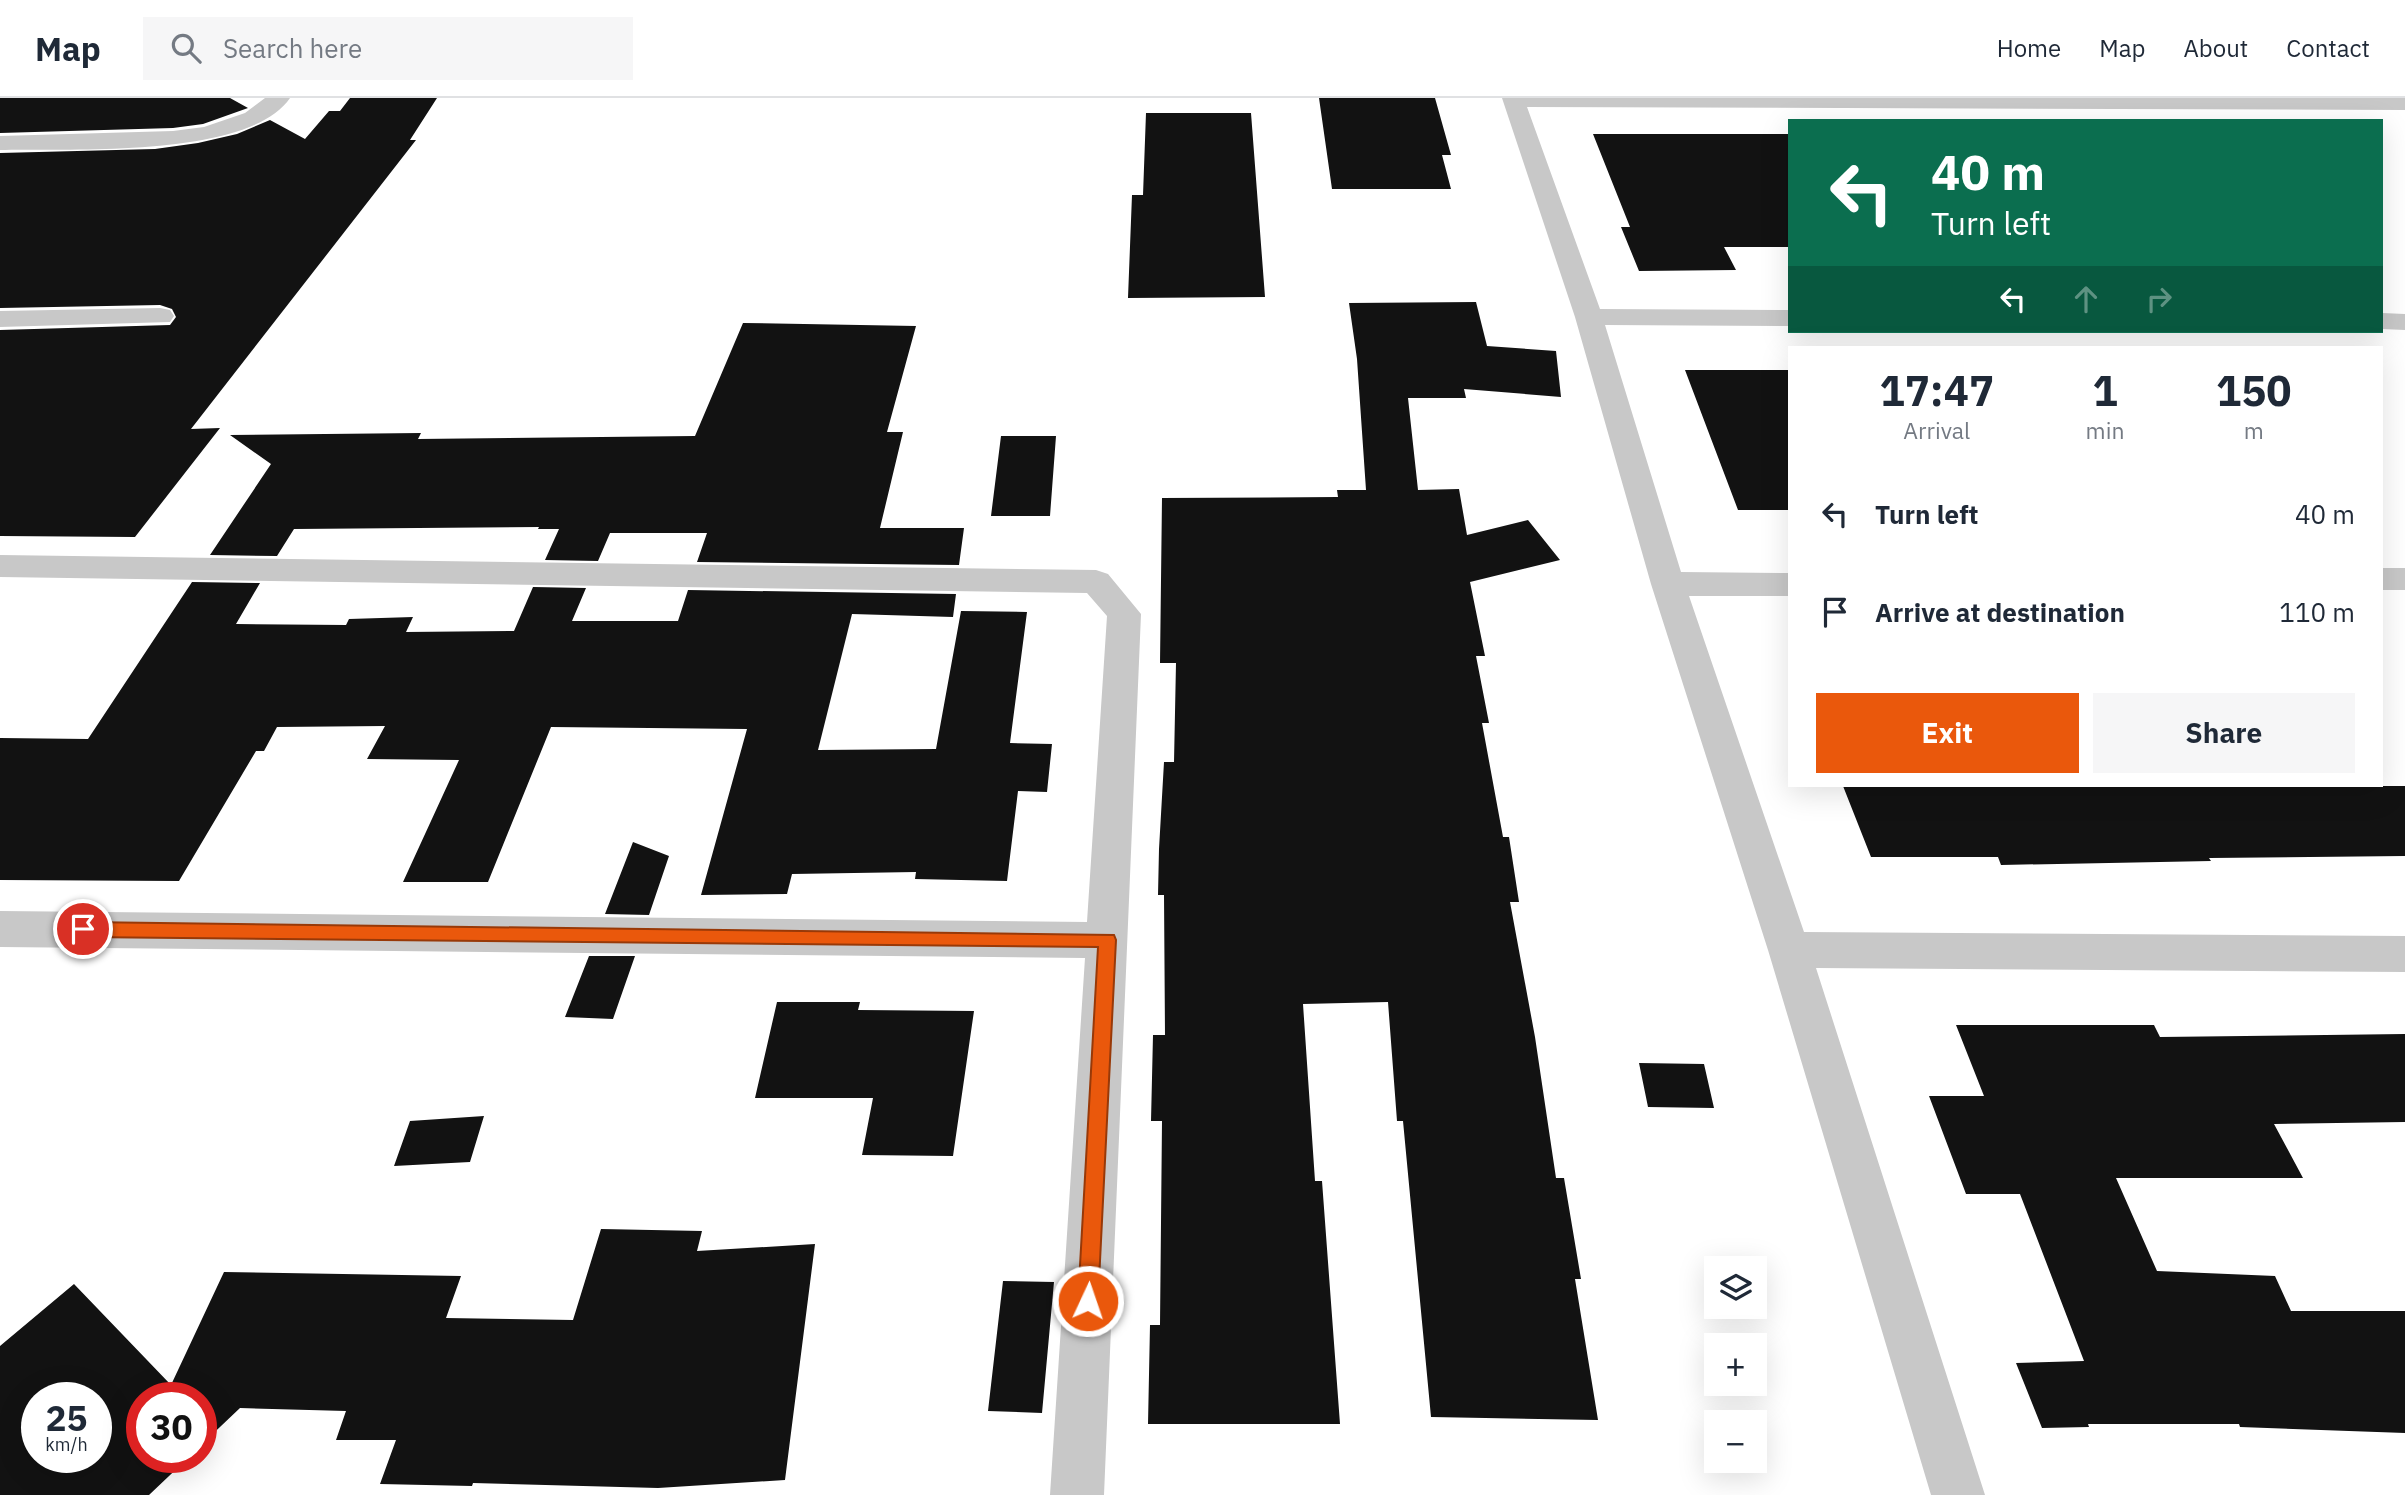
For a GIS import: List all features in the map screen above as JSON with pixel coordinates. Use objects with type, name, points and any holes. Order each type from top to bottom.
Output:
[{"type":"street","points":[[0,143],[173,138],[207,133],[253,118],[279,98]]},
{"type":"street","points":[[1958,1495],[1789,950],[1668,584],[1589,317],[1513,99],[2321,100],[2405,103]]},
{"type":"street","points":[[0,319],[160,316]]},
{"type":"street","points":[[1589,317],[1788,318]]},
{"type":"street","points":[[2383,321],[2405,321]]},
{"type":"street","points":[[0,566],[1097,582],[1124,614],[1077,1495]]},
{"type":"street","points":[[2383,579],[2405,579]]},
{"type":"street","points":[[1668,584],[1788,583]]},
{"type":"street","points":[[0,929],[1108,940]]},
{"type":"street","points":[[1789,950],[2405,954]]},
{"type":"building","points":[[0,98],[230,98],[248,108],[203,124],[173,128],[0,133]]},
{"type":"building","points":[[350,98],[437,98],[410,140],[416,140],[191,429],[220,428],[135,537],[0,536],[0,330],[170,325],[176,317],[172,309],[160,305],[0,308],[0,153],[155,149],[237,134],[270,120],[305,139],[329,111],[340,111]]},
{"type":"building","points":[[1319,98],[1435,98],[1451,155],[1442,155],[1451,189],[1332,189]]},
{"type":"building","points":[[1146,113],[1251,113],[1265,297],[1128,298],[1132,195],[1143,195]]},
{"type":"building","points":[[1593,134],[1788,134],[1788,247],[1724,247],[1736,270],[1639,271],[1621,227],[1630,227]]},
{"type":"building","points":[[1476,302],[1487,346],[1556,351],[1561,397],[1464,389],[1466,398],[1408,398],[1418,490],[1459,489],[1467,535],[1528,520],[1560,560],[1470,582],[1485,656],[1476,656],[1489,723],[1482,723],[1503,837],[1509,837],[1519,902],[1510,902],[1535,1037],[1556,1178],[1564,1178],[1581,1279],[1575,1279],[1598,1420],[1431,1417],[1403,1121],[1397,1121],[1388,1002],[1303,1004],[1315,1181],[1322,1181],[1340,1424],[1148,1424],[1150,1325],[1160,1325],[1162,1121],[1151,1121],[1153,1035],[1165,1035],[1164,895],[1158,895],[1159,849],[1164,762],[1174,762],[1176,663],[1160,663],[1162,498],[1338,497],[1337,490],[1366,490],[1357,359],[1349,303]]},
{"type":"building","points":[[743,323],[916,326],[887,432],[903,432],[880,528],[964,528],[959,565],[697,562],[707,533],[610,533],[598,561],[545,560],[559,529],[538,529],[539,527],[294,529],[277,556],[210,555],[271,464],[230,435],[421,433],[418,439],[695,436]]},
{"type":"building","points":[[1685,370],[1788,370],[1788,510],[1738,510]]},
{"type":"building","points":[[1001,436],[1056,436],[1050,516],[991,516]]},
{"type":"building","points":[[192,582],[260,583],[236,624],[346,625],[349,619],[413,617],[406,632],[514,631],[533,587],[586,588],[572,621],[678,621],[688,590],[956,594],[953,617],[852,614],[818,750],[936,749],[961,611],[1027,612],[1010,743],[1052,744],[1047,792],[1018,791],[1007,881],[915,879],[916,872],[792,874],[787,894],[701,895],[747,729],[551,727],[488,882],[403,882],[459,760],[367,759],[385,726],[277,727],[264,751],[256,751],[179,881],[0,880],[0,738],[88,739]]},
{"type":"building","points":[[2405,786],[2405,856],[2209,858],[2211,861],[2001,865],[1998,857],[1871,857],[1843,787]]},
{"type":"building","points":[[633,842],[669,856],[649,915],[605,914]]},
{"type":"building","points":[[589,956],[635,956],[613,1019],[565,1017]]},
{"type":"building","points":[[777,1002],[860,1002],[858,1010],[974,1011],[953,1156],[862,1155],[873,1098],[755,1098]]},
{"type":"building","points":[[1956,1025],[2154,1025],[2160,1037],[2405,1034],[2405,1122],[2274,1124],[2303,1178],[2116,1178],[2157,1271],[2275,1276],[2291,1311],[2405,1311],[2405,1433],[2240,1427],[2239,1424],[2088,1424],[2089,1427],[2042,1428],[2016,1363],[2084,1361],[2020,1194],[1966,1194],[1929,1096],[1984,1096]]},
{"type":"building","points":[[1639,1063],[1704,1064],[1714,1108],[1648,1107]]},
{"type":"building","points":[[484,1116],[470,1162],[394,1166],[410,1121]]},
{"type":"building","points":[[601,1229],[702,1231],[697,1251],[815,1244],[785,1480],[658,1488],[473,1483],[472,1486],[380,1484],[396,1440],[336,1440],[346,1411],[240,1408],[217,1430],[217,1382],[172,1382],[224,1272],[461,1276],[446,1318],[573,1320]]},
{"type":"building","points":[[1003,1281],[1054,1282],[1042,1413],[988,1411]]},
{"type":"building","points":[[74,1284],[168,1382],[126,1382],[126,1473],[172,1473],[149,1495],[0,1495],[0,1346]]},
{"type":"route","points":[[83,929],[1108,940],[1088,1301]]}]
